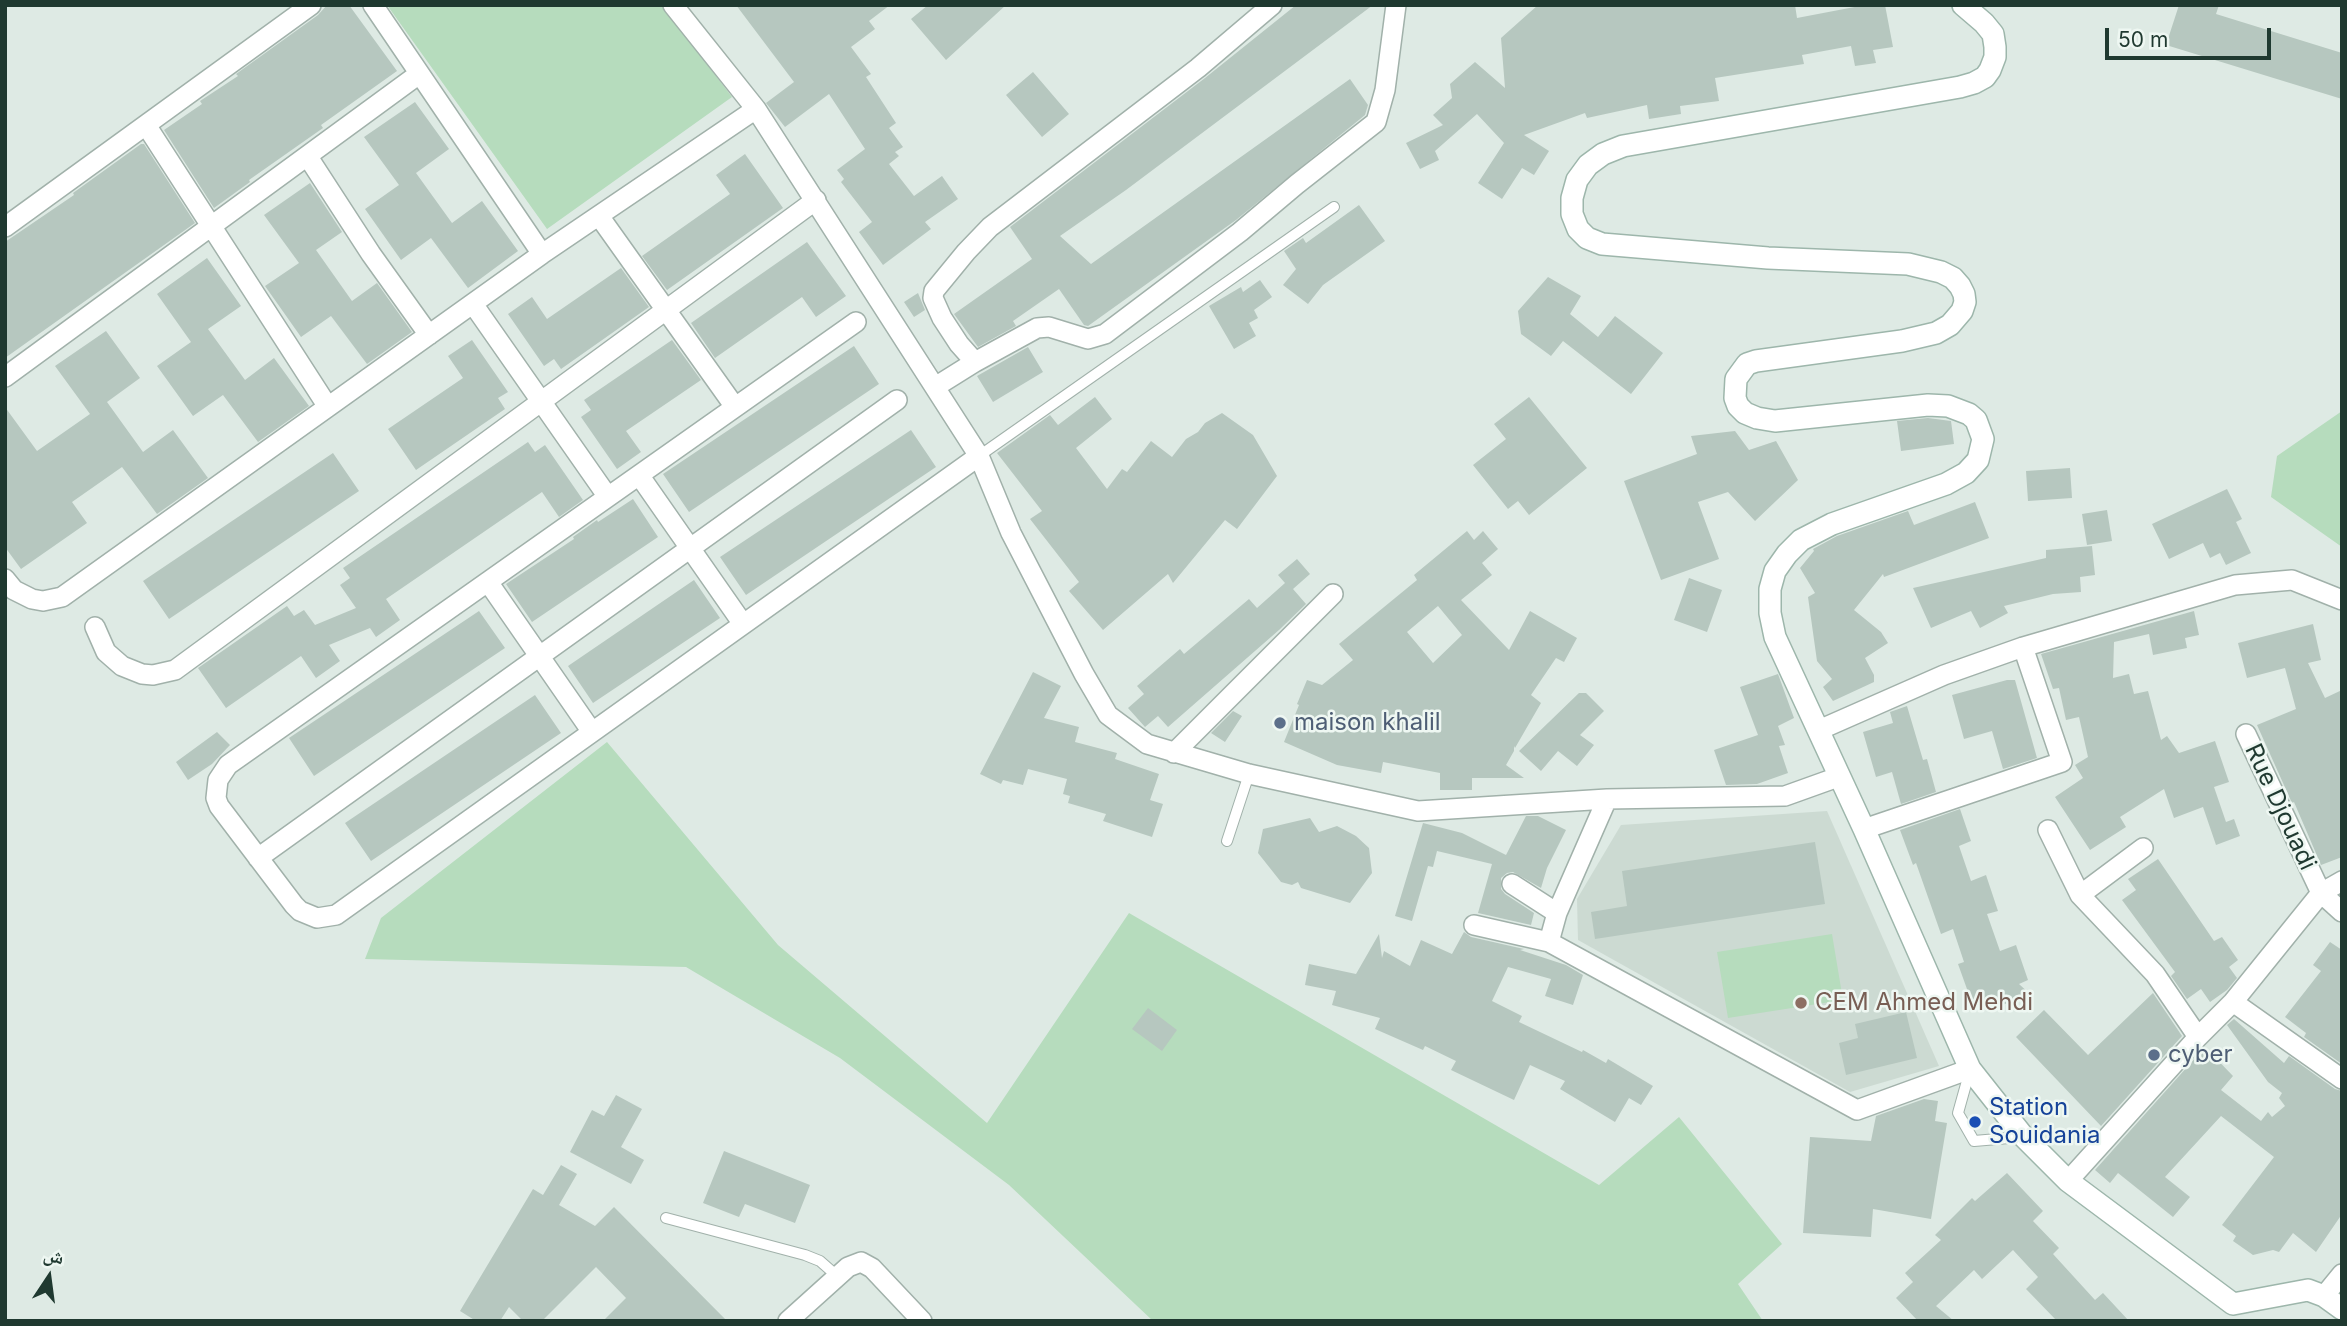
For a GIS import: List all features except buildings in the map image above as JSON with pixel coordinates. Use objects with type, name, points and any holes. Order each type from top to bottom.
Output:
[{"type":"main road","points":[[1963,5],[1993,34],[1996,47],[1990,70],[1974,83],[1623,146],[1603,154],[1588,165],[1577,180],[1572,198],[1572,214],[1578,229],[1587,238],[1602,244],[1755,257],[1908,264],[1934,270],[1952,278],[1964,294],[1965,302],[1956,319],[1936,333],[1902,341],[1756,361],[1748,365],[1736,379],[1735,398],[1738,406],[1745,413],[1757,418],[1789,421],[1928,405],[1948,406],[1969,414],[1976,420],[1983,439],[1978,460],[1966,473],[1946,484],[1832,524],[1801,540],[1775,571],[1770,589],[1774,637],[1864,829],[1970,1069],[2023,1136],[2068,1181],[2230,1312],[2302,1290],[2324,1296],[2342,1309]]},
{"type":"street","points":[[5,227],[311,5]]},
{"type":"street","points":[[373,5],[542,254]]},
{"type":"street","points":[[673,5],[757,109],[979,456],[1011,533],[1108,715],[1147,744],[1249,774],[1418,811],[1607,799],[1785,796],[1838,777]]},
{"type":"street","points":[[975,362],[942,318],[933,298],[934,291],[990,227],[1198,68],[1272,5]]},
{"type":"street","points":[[935,387],[1037,328],[1049,327],[1088,339],[1105,334],[1240,232],[1376,122],[1385,90],[1396,5]]},
{"type":"street","points":[[5,377],[308,158],[419,74]]},
{"type":"street","points":[[5,579],[14,590],[32,599],[43,601],[62,597],[542,254],[757,109]]},
{"type":"street","points":[[146,125],[328,407]]},
{"type":"street","points":[[308,158],[371,254],[429,335]]},
{"type":"street","points":[[94,627],[106,652],[122,666],[142,674],[153,675],[175,670],[816,200]]},
{"type":"street","points":[[599,216],[735,407]]},
{"type":"street","points":[[473,304],[608,497]]},
{"type":"street","points":[[856,322],[228,765],[222,772],[216,789],[219,806],[300,911],[317,918],[336,915],[979,456]]},
{"type":"street","points":[[258,859],[897,400]]},
{"type":"street","points":[[639,475],[743,624]]},
{"type":"street","points":[[1819,730],[1944,675],[2023,647],[2235,585],[2292,580],[2342,600]]},
{"type":"street","points":[[488,582],[592,732]]},
{"type":"street","points":[[1174,753],[1333,594]]},
{"type":"street","points":[[1864,829],[2062,762],[2023,647]]},
{"type":"street","name":"Rue Djouadi","points":[[2246,734],[2321,893],[2342,912]]},
{"type":"street","points":[[1549,942],[1557,913],[1607,799]]},
{"type":"street","points":[[2048,830],[2080,895],[2155,974],[2198,1037]]},
{"type":"street","points":[[2080,895],[2143,848]]},
{"type":"street","points":[[2068,1181],[2233,1002],[2321,893],[2342,881]]},
{"type":"street","points":[[1513,884],[1557,913]]},
{"type":"street","points":[[1474,925],[1549,942],[1857,1110],[1970,1069]]},
{"type":"street","points":[[2233,1002],[2342,1079]]},
{"type":"street","points":[[788,1321],[837,1276],[854,1263],[861,1262],[868,1264],[922,1321]]},
{"type":"street","points":[[2324,1296],[2342,1274]]},
{"type":"lane","points":[[979,456],[1334,208]]},
{"type":"lane","points":[[1227,841],[1249,774]]},
{"type":"lane","points":[[1970,1069],[1958,1113],[1973,1141],[2023,1136]]},
{"type":"lane","points":[[667,1218],[805,1255],[820,1261],[837,1276]]},
{"type":"shaded area","name":"CEM Ahmed Mehdi","points":[[1827,811],[1939,1066],[1850,1092],[1578,940],[1577,899],[1621,825]]},
{"type":"green space","points":[[387,5],[662,5],[732,97],[547,229]]},
{"type":"green space","points":[[2342,411],[2342,547],[2271,497],[2277,456]]},
{"type":"green space","points":[[607,742],[778,945],[987,1123],[1129,913],[1599,1185],[1679,1117],[1782,1244],[1738,1284],[1763,1321],[1153,1321],[1009,1185],[840,1058],[686,967],[365,959],[381,918]]},
{"type":"green space","points":[[1832,934],[1843,1000],[1728,1018],[1717,952]]},
{"type":"place","name":"maison khalil","points":[[1280,723]]},
{"type":"place","name":"CEM Ahmed Mehdi","points":[[1801,1003]]},
{"type":"place","name":"cyber","points":[[2154,1055]]},
{"type":"place","name":"Station Souidania","points":[[1975,1122]]}]
